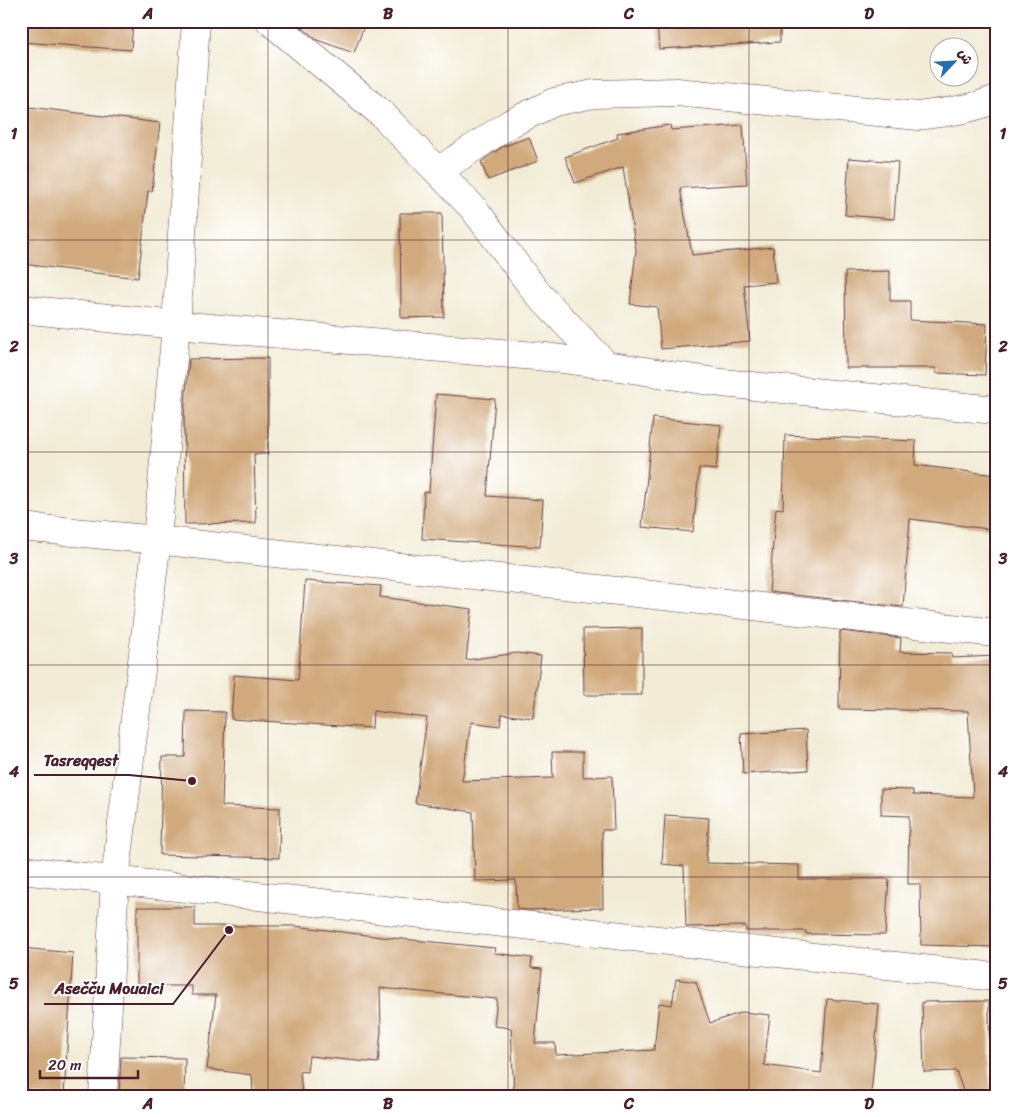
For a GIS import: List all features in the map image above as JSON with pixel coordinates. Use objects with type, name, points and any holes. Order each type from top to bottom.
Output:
[{"type":"street","points":[[103,1096],[115,880],[157,540],[176,324],[196,21]]},
{"type":"street","points":[[270,21],[382,114],[474,209],[537,293],[606,365]]},
{"type":"street","points":[[438,172],[511,123],[554,102],[594,94],[677,92],[918,116],[982,105],[996,99]]},
{"type":"street","points":[[21,309],[547,356],[722,383],[996,410]]},
{"type":"street","points":[[21,527],[157,540],[996,634]]},
{"type":"street","points":[[21,870],[996,977]]},
{"type":"building","points":[[21,21],[133,21],[131,50],[21,42]]},
{"type":"building","points":[[295,21],[366,21],[354,53],[317,40]]},
{"type":"building","points":[[657,21],[780,21],[780,42],[659,49]]},
{"type":"building","points":[[21,106],[160,123],[152,191],[148,191],[138,278],[21,264]]},
{"type":"building","points":[[670,125],[671,130],[743,125],[747,184],[680,188],[692,255],[773,247],[776,282],[744,285],[750,341],[661,349],[657,307],[630,304],[636,250],[623,167],[575,183],[565,157],[618,138],[617,133]]},
{"type":"building","points":[[529,137],[538,161],[488,180],[481,162],[502,147]]},
{"type":"building","points":[[849,158],[898,162],[894,219],[845,215]]},
{"type":"building","points":[[400,213],[442,213],[444,317],[401,318]]},
{"type":"building","points":[[890,271],[890,301],[910,301],[910,320],[987,324],[985,375],[936,373],[936,368],[846,368],[845,272]]},
{"type":"building","points":[[268,358],[268,454],[254,454],[256,523],[185,524],[184,415],[189,359]]},
{"type":"building","points":[[436,394],[495,399],[487,496],[543,500],[540,547],[422,539],[424,492],[429,492]]},
{"type":"building","points":[[653,418],[721,425],[716,470],[699,468],[693,532],[642,527]]},
{"type":"building","points":[[785,435],[916,441],[915,465],[996,475],[996,530],[910,519],[903,607],[769,592],[776,508],[783,509]]},
{"type":"building","points":[[305,581],[381,586],[380,597],[472,609],[466,660],[517,653],[541,656],[533,718],[502,714],[500,726],[471,722],[462,781],[553,778],[552,752],[583,752],[583,777],[612,776],[614,830],[602,830],[603,908],[517,909],[516,880],[475,881],[473,812],[415,803],[427,718],[373,711],[372,728],[231,719],[234,675],[298,680]]},
{"type":"building","points":[[642,628],[642,695],[584,695],[583,629]]},
{"type":"building","points":[[840,631],[901,638],[900,652],[952,653],[952,658],[996,656],[996,947],[921,945],[920,884],[908,884],[909,816],[881,815],[881,789],[913,790],[913,795],[973,797],[968,711],[839,709]]},
{"type":"building","points":[[186,711],[225,712],[222,806],[280,808],[279,858],[160,855],[162,757],[185,757]]},
{"type":"building","points":[[806,730],[808,770],[743,774],[741,734]]},
{"type":"building","points":[[665,815],[709,818],[706,863],[799,865],[799,879],[889,879],[885,935],[806,934],[806,931],[746,931],[746,926],[686,927],[684,866],[662,864]]},
{"type":"building","points":[[137,907],[195,907],[195,926],[295,926],[495,948],[494,953],[532,958],[531,968],[542,969],[535,1043],[555,1043],[556,1055],[654,1050],[659,1003],[672,1005],[676,979],[696,982],[710,1023],[743,1012],[770,1015],[764,1065],[821,1073],[827,999],[879,1004],[871,1096],[514,1096],[511,1028],[494,1026],[497,999],[380,988],[381,1031],[378,1063],[309,1056],[307,1072],[300,1071],[302,1096],[253,1096],[252,1075],[207,1069],[216,995],[192,995],[192,986],[137,986]]},
{"type":"building","points":[[21,948],[73,953],[64,1096],[21,1096]]},
{"type":"building","points":[[989,1001],[990,1096],[965,1096],[956,1071],[924,1072],[922,1002]]},
{"type":"building","points":[[121,1057],[185,1058],[184,1096],[119,1096]]},
{"type":"place","name":"Tasreqqest","points":[[192,781]]},
{"type":"place","name":"Asečču Mouaici","points":[[229,930]]}]
